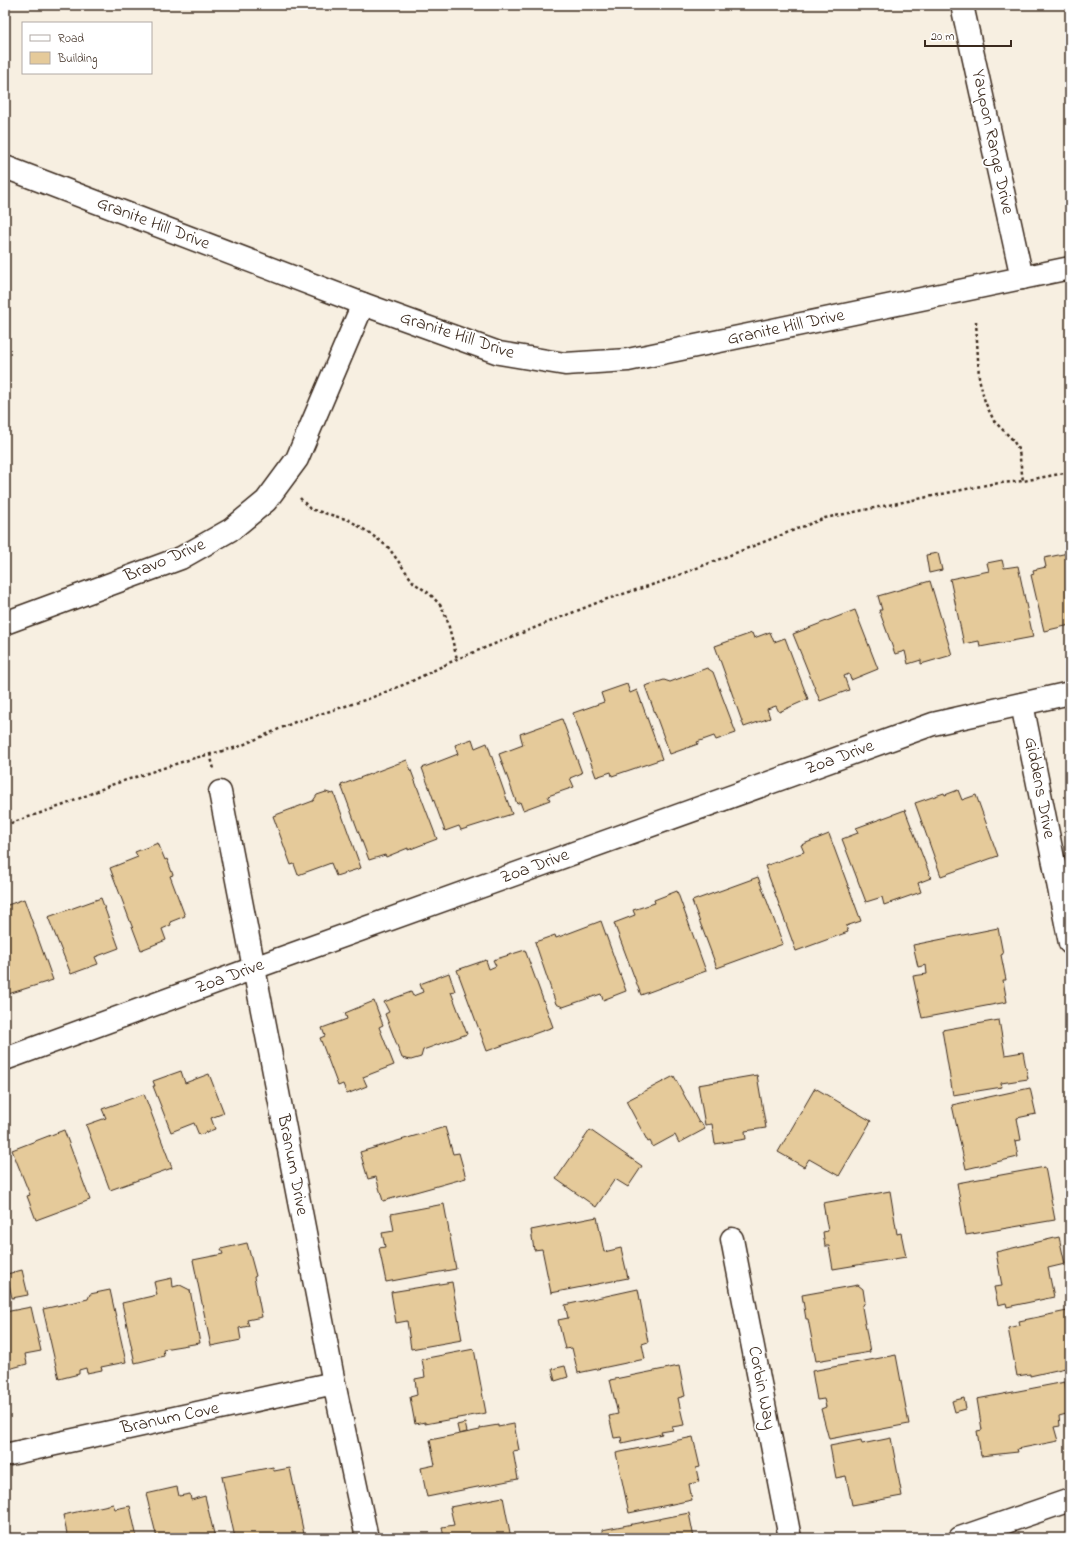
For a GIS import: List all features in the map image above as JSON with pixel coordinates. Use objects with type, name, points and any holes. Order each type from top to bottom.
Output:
[{"type":"street","name":"Yaupon Range Drive","points":[[962,5],[1022,278]]},
{"type":"street","name":"Granite Hill Drive","points":[[5,167],[363,304],[499,353],[565,364],[628,360],[1070,268]]},
{"type":"street","name":"Bravo Drive","points":[[5,623],[181,558],[232,529],[266,501],[297,459],[363,304]]},
{"type":"street","name":"Zoa Drive","points":[[5,1059],[933,724],[1070,693]]},
{"type":"street","name":"Giddens Drive","points":[[1022,704],[1070,943]]},
{"type":"street","name":"Branum Drive","points":[[220,792],[334,1383],[367,1538]]},
{"type":"street","name":"Corbin Way","points":[[732,1239],[790,1538]]},
{"type":"street","name":"Branum Cove","points":[[5,1455],[334,1383]]},
{"type":"street","points":[[960,1538],[1070,1500]]},
{"type":"path","points":[[976,321],[978,378],[985,402],[994,420],[1013,440],[1019,451],[1023,481]]},
{"type":"path","points":[[5,825],[111,785],[191,759],[238,747],[295,722],[408,683],[457,660],[604,600],[661,582],[825,518],[991,484],[1023,481],[1070,472]]},
{"type":"path","points":[[300,498],[310,509],[349,520],[388,547],[414,583],[430,594],[440,606],[447,619],[457,660]]},
{"type":"building","points":[[938,553],[942,570],[929,573],[926,555]]},
{"type":"building","points":[[1068,553],[1070,559],[1070,625],[1044,631],[1031,575],[1034,574],[1033,570],[1046,567],[1044,558]]},
{"type":"building","points":[[1002,560],[1004,568],[1018,566],[1033,637],[980,647],[979,641],[964,644],[950,579],[989,571],[987,563]]},
{"type":"building","points":[[930,581],[952,655],[921,664],[921,660],[908,664],[905,651],[895,654],[879,610],[882,610],[878,596]]},
{"type":"building","points":[[855,610],[878,669],[851,680],[849,674],[844,676],[849,690],[820,701],[793,634]]},
{"type":"building","points":[[770,632],[774,642],[785,638],[808,699],[779,712],[776,706],[767,709],[770,718],[744,727],[715,646],[752,633],[754,638]]},
{"type":"building","points":[[707,668],[713,672],[736,733],[716,740],[714,736],[697,742],[698,744],[670,754],[645,686],[664,680],[670,682]]},
{"type":"building","points":[[627,684],[630,693],[637,690],[662,759],[612,776],[611,772],[596,777],[573,713],[604,702],[601,693]]},
{"type":"building","points":[[562,719],[582,773],[570,778],[574,787],[548,796],[550,800],[523,810],[520,802],[517,804],[499,754],[523,745],[520,734]]},
{"type":"building","points":[[472,739],[475,748],[487,743],[512,814],[461,830],[459,826],[445,831],[422,768],[458,754],[455,745]]},
{"type":"building","points":[[407,760],[437,839],[386,857],[385,855],[369,860],[341,785]]},
{"type":"building","points":[[958,790],[962,800],[976,795],[998,856],[941,876],[915,803]]},
{"type":"building","points":[[326,792],[332,794],[334,793],[361,868],[336,876],[331,863],[298,875],[294,864],[291,865],[273,816],[313,801],[317,795]]},
{"type":"building","points":[[905,810],[931,878],[918,883],[921,892],[884,905],[882,897],[866,902],[842,839],[858,833],[856,828]]},
{"type":"building","points":[[829,834],[861,921],[846,926],[848,932],[796,951],[765,866],[804,852],[801,845]]},
{"type":"building","points":[[158,843],[165,860],[167,859],[173,875],[170,876],[185,916],[170,922],[171,925],[162,929],[166,940],[141,950],[110,868],[138,857],[135,852]]},
{"type":"building","points":[[758,877],[783,944],[717,968],[692,901]]},
{"type":"building","points":[[677,891],[706,971],[641,995],[614,923],[635,915],[633,910],[655,903],[654,900]]},
{"type":"building","points":[[101,898],[119,948],[95,957],[98,964],[71,974],[48,917]]},
{"type":"building","points":[[24,899],[53,980],[5,995],[5,906]]},
{"type":"building","points":[[601,921],[626,991],[603,1000],[601,994],[563,1007],[556,1004],[535,942],[555,935],[556,938]]},
{"type":"building","points":[[998,928],[1003,954],[1001,955],[1006,980],[1003,980],[1007,1002],[922,1018],[913,976],[927,974],[926,965],[918,967],[913,945]]},
{"type":"building","points":[[525,950],[553,1027],[487,1051],[457,970],[486,960],[489,969],[496,966],[493,960]]},
{"type":"building","points":[[449,973],[455,991],[451,992],[467,1034],[423,1050],[421,1057],[411,1060],[402,1058],[385,1014],[389,1012],[384,1002],[411,992],[413,996],[423,992],[420,984]]},
{"type":"building","points":[[374,1001],[383,1025],[379,1027],[394,1065],[363,1077],[367,1086],[347,1094],[343,1084],[338,1086],[320,1038],[325,1036],[322,1028],[347,1019],[345,1013]]},
{"type":"building","points":[[999,1020],[1005,1055],[1023,1052],[1028,1079],[1001,1083],[1002,1087],[953,1095],[942,1030]]},
{"type":"building","points":[[181,1071],[185,1083],[209,1074],[224,1113],[211,1118],[215,1129],[199,1135],[194,1123],[171,1132],[153,1086],[155,1086],[153,1081]]},
{"type":"building","points":[[757,1075],[766,1128],[745,1131],[746,1139],[715,1144],[712,1124],[705,1125],[698,1085]]},
{"type":"building","points":[[674,1076],[699,1123],[701,1122],[705,1129],[679,1143],[675,1135],[653,1147],[650,1141],[648,1142],[626,1101]]},
{"type":"building","points":[[815,1088],[871,1121],[839,1176],[809,1159],[804,1167],[778,1152]]},
{"type":"building","points":[[1030,1088],[1036,1114],[1017,1118],[1021,1140],[1015,1141],[1018,1157],[966,1169],[952,1105]]},
{"type":"building","points":[[144,1094],[172,1168],[110,1190],[86,1125],[106,1118],[102,1109]]},
{"type":"building","points":[[445,1127],[453,1154],[459,1153],[466,1178],[383,1201],[376,1177],[368,1179],[360,1152]]},
{"type":"building","points":[[64,1130],[90,1200],[36,1220],[27,1196],[30,1195],[12,1150]]},
{"type":"building","points":[[590,1130],[642,1166],[628,1187],[615,1179],[596,1207],[556,1179]]},
{"type":"building","points":[[1045,1167],[1055,1220],[966,1235],[957,1183]]},
{"type":"building","points":[[890,1191],[897,1234],[901,1233],[906,1257],[833,1269],[829,1246],[825,1246],[823,1232],[828,1231],[823,1203]]},
{"type":"building","points":[[444,1204],[456,1269],[386,1282],[379,1248],[385,1247],[382,1233],[394,1231],[391,1214]]},
{"type":"building","points":[[597,1217],[604,1252],[621,1248],[628,1278],[551,1293],[542,1249],[534,1250],[531,1230]]},
{"type":"building","points":[[5,1233],[8,1251],[5,1252]]},
{"type":"building","points":[[1059,1237],[1065,1264],[1048,1268],[1054,1297],[1007,1307],[1006,1303],[998,1305],[994,1287],[1002,1286],[996,1252]]},
{"type":"building","points":[[247,1243],[256,1276],[254,1277],[262,1317],[247,1320],[249,1326],[239,1328],[241,1340],[211,1346],[193,1260],[223,1254],[221,1249]]},
{"type":"building","points":[[22,1270],[28,1295],[12,1298],[7,1274]]},
{"type":"building","points":[[172,1278],[173,1287],[180,1285],[190,1290],[200,1343],[163,1349],[164,1356],[135,1363],[122,1303],[157,1295],[154,1282]]},
{"type":"building","points":[[452,1282],[462,1340],[411,1349],[407,1321],[396,1323],[391,1292]]},
{"type":"building","points":[[858,1285],[863,1289],[865,1302],[862,1307],[870,1352],[816,1361],[802,1295]]},
{"type":"building","points":[[638,1289],[648,1342],[642,1344],[645,1359],[578,1373],[572,1348],[565,1349],[558,1320],[568,1318],[565,1305]]},
{"type":"building","points":[[110,1290],[126,1362],[101,1367],[102,1370],[87,1373],[86,1368],[79,1370],[79,1374],[59,1379],[43,1309],[88,1299],[90,1294]]},
{"type":"building","points":[[31,1307],[41,1351],[25,1354],[27,1364],[5,1370],[5,1312]]},
{"type":"building","points":[[1067,1311],[1068,1320],[1070,1319],[1070,1367],[1030,1376],[1030,1374],[1017,1376],[1008,1328],[1020,1325],[1019,1321]]},
{"type":"building","points":[[474,1349],[486,1413],[425,1424],[425,1422],[415,1424],[410,1397],[417,1395],[415,1379],[425,1377],[422,1359]]},
{"type":"building","points":[[896,1355],[909,1424],[829,1439],[821,1409],[826,1407],[824,1399],[817,1400],[812,1371]]},
{"type":"building","points":[[565,1366],[568,1377],[555,1381],[552,1369]]},
{"type":"building","points":[[679,1366],[685,1396],[678,1398],[684,1425],[672,1427],[673,1430],[661,1432],[662,1434],[622,1443],[621,1437],[614,1438],[609,1416],[618,1414],[610,1380]]},
{"type":"building","points":[[1065,1382],[1070,1413],[1059,1416],[1060,1426],[1054,1427],[1058,1441],[1017,1449],[1018,1452],[981,1456],[977,1431],[982,1430],[977,1399]]},
{"type":"building","points":[[964,1398],[966,1409],[955,1412],[952,1401]]},
{"type":"building","points":[[465,1423],[467,1432],[459,1434],[457,1425]]},
{"type":"building","points":[[514,1424],[519,1450],[513,1451],[518,1479],[427,1497],[421,1468],[435,1465],[430,1440],[480,1430],[480,1428]]},
{"type":"building","points":[[693,1437],[700,1467],[696,1468],[699,1482],[689,1484],[692,1500],[629,1513],[616,1453]]},
{"type":"building","points":[[891,1438],[902,1496],[852,1505],[846,1476],[836,1478],[830,1446],[861,1440],[862,1444]]},
{"type":"building","points":[[273,1467],[274,1471],[290,1468],[304,1534],[287,1538],[235,1538],[222,1477]]},
{"type":"building","points":[[177,1487],[179,1496],[190,1494],[191,1500],[205,1496],[215,1538],[157,1538],[146,1494]]},
{"type":"building","points":[[503,1497],[511,1538],[444,1538],[442,1527],[454,1525],[450,1507]]},
{"type":"building","points":[[113,1504],[115,1509],[130,1506],[137,1538],[68,1538],[63,1515]]},
{"type":"building","points":[[689,1513],[694,1538],[603,1538],[602,1530]]}]
